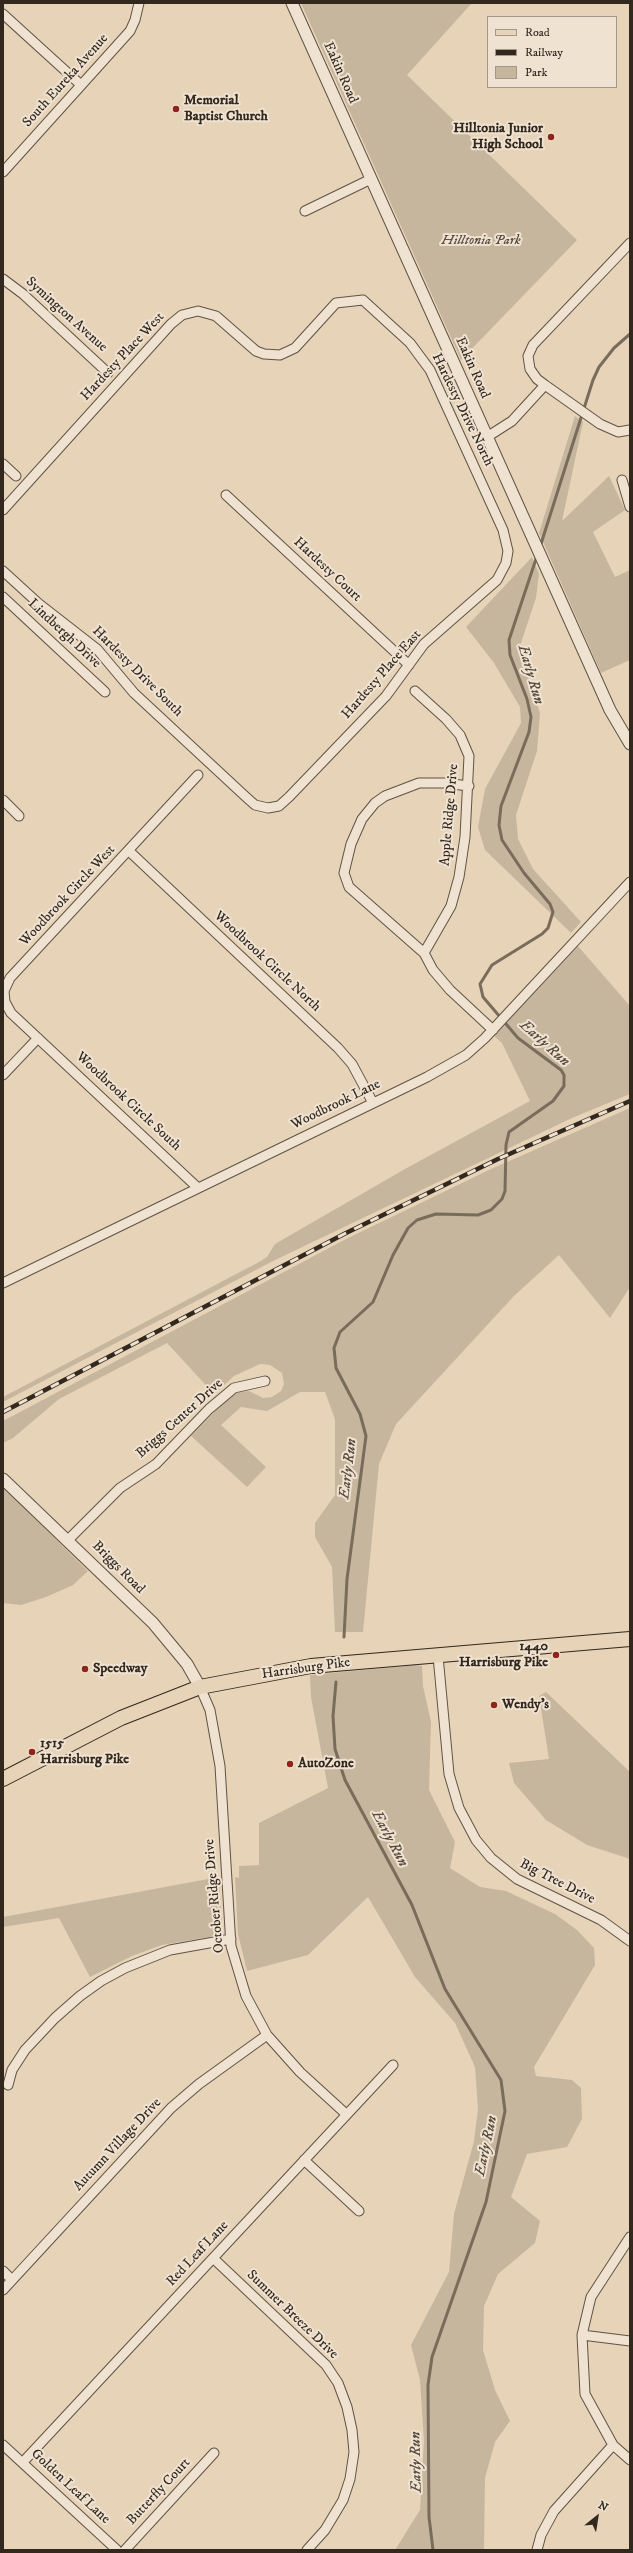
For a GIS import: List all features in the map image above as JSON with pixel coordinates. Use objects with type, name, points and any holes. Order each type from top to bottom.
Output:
[{"type":"main road","name":"Harrisburg Pike","points":[[3,1779],[121,1718],[200,1687],[311,1666],[630,1639]]},
{"type":"street","name":"South Eureka Avenue","points":[[3,172],[130,31],[135,20],[139,3]]},
{"type":"street","name":"Eakin Road","points":[[292,3],[540,557],[610,710],[630,744]]},
{"type":"street","points":[[3,14],[81,85]]},
{"type":"street","points":[[305,211],[371,179]]},
{"type":"street","points":[[630,243],[533,345],[528,356],[530,369],[537,379],[582,412],[618,432],[630,430]]},
{"type":"street","name":"Symington Avenue","points":[[3,279],[23,294],[108,373]]},
{"type":"street","name":"Hardesty Place West","points":[[3,510],[166,330],[182,315],[198,311],[216,316],[256,351],[264,354],[280,355],[295,348],[336,303],[363,300]]},
{"type":"street","name":"Hardesty Drive North","points":[[363,300],[410,343],[430,370],[503,530],[508,551]]},
{"type":"street","points":[[487,438],[512,421],[545,385]]},
{"type":"street","points":[[3,464],[16,476]]},
{"type":"street","points":[[622,480],[630,507]]},
{"type":"street","name":"Hardesty Court","points":[[226,495],[409,665]]},
{"type":"street","name":"Hardesty Place East","points":[[268,808],[278,806],[298,788],[381,701],[424,644],[497,580],[506,563],[508,551]]},
{"type":"street","name":"Hardesty Drive South","points":[[3,571],[38,603],[97,649],[134,693],[246,797],[255,805],[268,808]]},
{"type":"street","name":"Lindbergh Drive","points":[[3,596],[105,692]]},
{"type":"street","name":"Apple Ridge Drive","points":[[415,691],[446,719],[463,740],[469,756],[469,786],[465,837],[459,876],[451,906],[424,953]]},
{"type":"street","name":"Woodbrook Circle West","points":[[38,1038],[11,1013],[5,1002],[3,991],[10,978],[198,775]]},
{"type":"street","points":[[469,786],[444,783],[419,783],[396,790],[375,803],[362,819],[351,844],[344,873],[349,887],[424,953],[433,970],[450,990],[496,1026]]},
{"type":"street","points":[[3,800],[19,816]]},
{"type":"street","name":"Woodbrook Circle North","points":[[129,851],[338,1048],[356,1070],[373,1103]]},
{"type":"street","name":"Woodbrook Lane","points":[[3,1283],[447,1067],[466,1055],[496,1026],[504,1015],[630,882]]},
{"type":"street","points":[[3,1075],[38,1038]]},
{"type":"street","name":"Woodbrook Circle South","points":[[38,1038],[198,1188]]},
{"type":"street","name":"Briggs Center Drive","points":[[68,1540],[120,1488],[156,1464],[209,1409],[229,1392],[234,1388],[265,1381]]},
{"type":"street","name":"Briggs Road","points":[[3,1479],[68,1540],[153,1624],[187,1664],[200,1687]]},
{"type":"street","name":"Big Tree Drive","points":[[438,1656],[449,1774],[459,1808],[476,1840],[491,1858],[517,1879],[596,1917],[630,1941]]},
{"type":"street","name":"October Ridge Drive","points":[[200,1687],[210,1710],[220,1766],[231,1939],[246,1996],[267,2035],[300,2072],[346,2114]]},
{"type":"street","points":[[8,2085],[12,2070],[25,2050],[55,2018],[80,1996],[101,1981],[124,1968],[170,1950],[231,1939]]},
{"type":"street","name":"Autumn Village Drive","points":[[3,2290],[171,2108],[199,2084],[267,2035]]},
{"type":"street","name":"Red Leaf Lane","points":[[23,2462],[393,2065]]},
{"type":"street","points":[[304,2160],[359,2211]]},
{"type":"street","points":[[630,2237],[591,2297],[582,2335],[585,2394],[613,2445],[630,2460]]},
{"type":"street","name":"Summer Breeze Drive","points":[[213,2258],[326,2365],[338,2383],[347,2407],[352,2430],[354,2452],[350,2478],[343,2500],[325,2530],[307,2550]]},
{"type":"street","points":[[3,2271],[12,2280]]},
{"type":"street","points":[[582,2335],[630,2341]]},
{"type":"street","name":"Golden Leaf Lane","points":[[3,2445],[117,2550]]},
{"type":"street","points":[[537,2550],[541,2535],[554,2511],[613,2445]]},
{"type":"street","name":"Butterfly Court","points":[[125,2550],[214,2453]]},
{"type":"green space","name":"Hilltonia Park","points":[[301,3],[472,3],[407,75],[577,240],[461,360]]},
{"type":"green space","points":[[575,416],[583,422],[562,521],[609,476],[625,510],[593,532],[615,577],[630,570],[630,660],[601,673],[539,533]]},
{"type":"green space","points":[[532,557],[539,574],[536,598],[519,649],[540,713],[537,751],[516,815],[518,839],[533,869],[581,922],[571,933],[485,850],[478,827],[485,789],[521,723],[520,707],[494,663],[466,627]]},
{"type":"green space","points":[[577,945],[630,1006],[630,1094],[572,1118],[273,1261],[3,1402],[3,1397],[259,1262],[267,1257],[275,1244],[405,1169],[530,1101],[502,1043],[494,1036]]},
{"type":"green space","points":[[630,1108],[630,1287],[610,1318],[559,1255],[514,1296],[396,1424],[379,1464],[363,1632],[335,1632],[332,1567],[315,1537],[315,1523],[335,1495],[335,1419],[325,1392],[300,1392],[267,1411],[241,1407],[221,1425],[266,1467],[247,1487],[191,1436],[223,1403],[239,1392],[249,1391],[263,1398],[272,1397],[281,1391],[284,1384],[282,1373],[270,1365],[260,1364],[234,1376],[214,1394],[167,1343],[59,1399],[13,1438],[3,1443],[3,1421],[346,1239],[491,1169]]},
{"type":"green space","points":[[3,1487],[88,1571],[73,1585],[46,1597],[21,1605],[3,1603]]},
{"type":"green space","points":[[415,1665],[422,1666],[423,1686],[431,1722],[429,1790],[455,1842],[450,1868],[480,1887],[506,1891],[555,1914],[577,1930],[594,1948],[595,1965],[534,2067],[536,2076],[572,2080],[581,2088],[582,2119],[567,2147],[527,2154],[511,2197],[540,2221],[535,2243],[498,2274],[484,2306],[483,2350],[495,2390],[510,2421],[495,2442],[485,2478],[484,2550],[395,2550],[420,2510],[424,2441],[420,2380],[411,2345],[449,2272],[454,2214],[474,2141],[478,2109],[475,2067],[455,2023],[415,1977],[368,1897],[308,1955],[247,1971],[238,1934],[235,1877],[239,1878],[239,1866],[259,1865],[259,1823],[328,1788],[311,1697],[310,1675]]},
{"type":"green space","points":[[546,1692],[630,1772],[630,1859],[587,1845],[546,1820],[514,1783],[509,1763],[549,1759],[539,1696]]},
{"type":"green space","points":[[219,1877],[222,1926],[217,1933],[210,1937],[162,1945],[132,1956],[90,1977],[59,1918],[3,1927],[3,1917]]},
{"type":"waterway","name":"Early Run","points":[[540,547],[593,380],[599,367],[614,348],[630,334]]},
{"type":"waterway","name":"Early Run","points":[[344,1637],[347,1579],[366,1436],[360,1414],[336,1368],[334,1348],[340,1332],[373,1302],[393,1255],[408,1228],[417,1220],[436,1214],[478,1215],[491,1210],[502,1199],[505,1191],[506,1145],[509,1132],[553,1101],[564,1086],[564,1075],[561,1070],[518,1038],[483,997],[480,984],[492,965],[542,934],[548,928],[553,912],[550,904],[524,873],[502,840],[499,825],[501,806],[529,732],[531,717],[527,699],[510,655],[509,640],[537,556]]},
{"type":"waterway","name":"Early Run","points":[[336,1682],[333,1716],[335,1749],[345,1780],[412,1905],[445,1989],[501,2080],[505,2111],[486,2202],[432,2357],[428,2385],[429,2517],[433,2550]]},
{"type":"railway","points":[[3,1412],[346,1233],[498,1159],[630,1101]]},
{"type":"place","name":"Memorial Baptist Church","points":[[176,109]]},
{"type":"place","name":"Hilltonia Junior High School","points":[[551,137]]},
{"type":"place","name":"1440 Harrisburg Pike","points":[[556,1655]]},
{"type":"place","name":"Speedway","points":[[85,1669]]},
{"type":"place","name":"Wendy's","points":[[494,1705]]},
{"type":"place","name":"1515 Harrisburg Pike","points":[[32,1752]]},
{"type":"place","name":"AutoZone","points":[[290,1764]]}]
